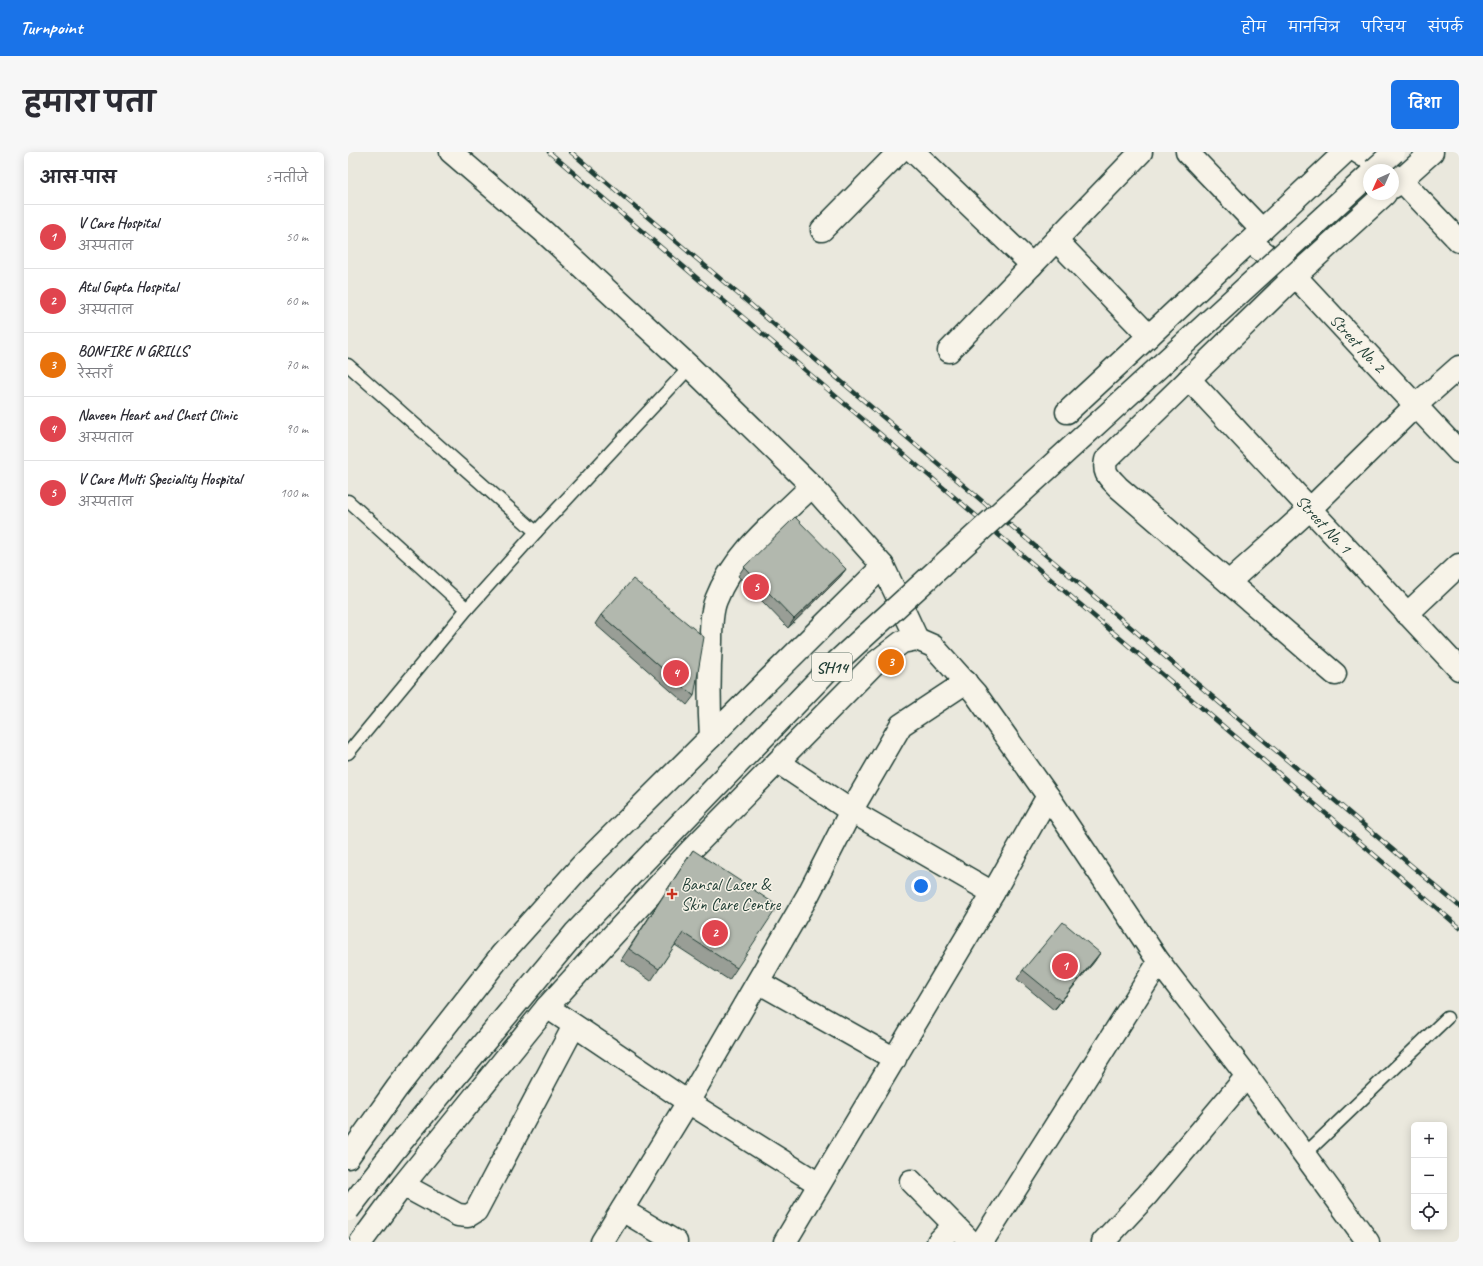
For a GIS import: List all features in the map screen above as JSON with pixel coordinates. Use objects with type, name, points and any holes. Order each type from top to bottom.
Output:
[{"type":"street","points":[[451,152],[543,231],[690,367],[812,486],[883,566],[917,639]]},
{"type":"street","points":[[822,230],[898,152]]},
{"type":"street","points":[[914,152],[1032,264]]},
{"type":"street","name":"Street No. 2","points":[[1187,152],[1256,236],[1459,452]]},
{"type":"street","points":[[1067,412],[1345,152]]},
{"type":"street","points":[[1358,152],[1374,164]]},
{"type":"street","points":[[1381,164],[1394,152]]},
{"type":"street","points":[[1399,174],[1432,152]]},
{"type":"street","points":[[949,351],[1056,240],[1135,154]]},
{"type":"street","name":"SH14","points":[[348,1210],[392,1153],[575,933],[830,668],[1363,180]]},
{"type":"street","points":[[1399,184],[1459,241]]},
{"type":"street","points":[[1335,674],[1118,487],[1107,475],[1104,469],[1106,460],[1295,276],[1378,200]]},
{"type":"street","points":[[1056,240],[1149,336]]},
{"type":"street","points":[[1229,582],[1310,509],[1416,406],[1459,367]]},
{"type":"street","name":"Street No. 1","points":[[1189,379],[1459,669]]},
{"type":"street","points":[[711,737],[709,691],[711,628],[715,601],[728,575],[749,547],[812,486]]},
{"type":"street","points":[[1407,614],[1459,565]]},
{"type":"street","points":[[348,1157],[397,1088],[502,954],[582,865],[883,566]]},
{"type":"street","points":[[360,1242],[403,1186],[547,1007],[692,849],[875,663],[902,642],[917,639],[933,646],[980,699],[1048,796],[1160,962],[1306,1154],[1368,1242]]},
{"type":"street","points":[[602,1242],[688,1102],[758,982],[808,895],[851,811],[901,725],[966,682]]},
{"type":"street","points":[[778,762],[851,811],[993,894]]},
{"type":"street","points":[[785,1242],[993,894],[1048,796]]},
{"type":"street","points":[[982,1242],[1160,962]]},
{"type":"street","points":[[758,982],[895,1059]]},
{"type":"street","points":[[547,1007],[688,1102],[819,1184]]},
{"type":"street","points":[[403,1186],[458,1215],[468,1216],[476,1211],[574,1026]]},
{"type":"street","points":[[1103,1242],[1147,1195],[1247,1076]]},
{"type":"street","points":[[911,1181],[971,1242]]},
{"type":"street","points":[[622,1210],[676,1242]]},
{"type":"street","points":[[938,1242],[954,1225]]},
{"type":"lane","points":[[348,365],[536,532]]},
{"type":"lane","points":[[348,753],[467,609],[536,532],[690,367]]},
{"type":"lane","points":[[348,501],[467,609]]},
{"type":"lane","points":[[1306,1154],[1447,1018]]},
{"type":"building","points":[[795,517],[846,569],[794,619],[744,567]]},
{"type":"building","points":[[633,579],[704,637],[694,696],[601,615]]},
{"type":"building","points":[[693,850],[778,906],[737,968],[683,933],[659,969],[629,949]]},
{"type":"building","points":[[1063,922],[1100,953],[1061,1001],[1023,970]]},
{"type":"railway","points":[[549,152],[1459,927]]},
{"type":"railway","points":[[571,152],[1459,906]]},
{"type":"place","name":"V Care Multi Speciality Hospital","points":[[756,587]]},
{"type":"place","name":"BONFIRE N GRILLS","points":[[891,662]]},
{"type":"place","name":"Naveen Heart and Chest Clinic","points":[[676,673]]},
{"type":"place","name":"Bansal Laser & Skin Care Centre","points":[[672,894]]},
{"type":"place","name":"Atul Gupta Hospital","points":[[715,933]]},
{"type":"place","name":"V Care Hospital","points":[[1065,966]]}]
